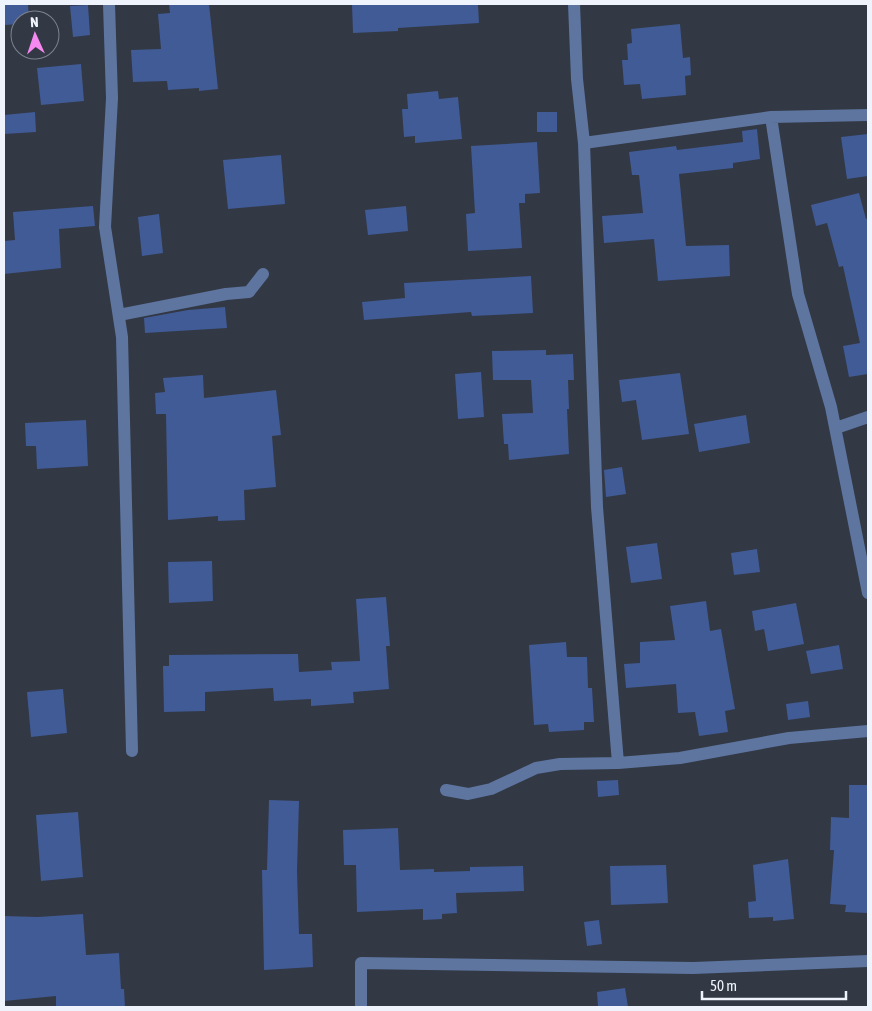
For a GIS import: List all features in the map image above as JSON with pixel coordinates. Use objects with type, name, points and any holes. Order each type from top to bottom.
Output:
[{"type":"street","points":[[109,4],[112,98],[104,227],[122,338],[132,751]]},
{"type":"street","points":[[574,4],[576,79],[584,143],[597,506],[618,763]]},
{"type":"street","points":[[584,143],[770,117],[868,115]]},
{"type":"street","points":[[770,117],[798,294],[836,428],[867,587]]},
{"type":"street","points":[[119,315],[226,294],[249,292],[263,274]]},
{"type":"street","points":[[836,428],[868,417]]},
{"type":"street","points":[[446,790],[468,794],[491,790],[536,768],[560,764],[618,763],[680,758],[789,738],[868,731]]},
{"type":"street","points":[[361,1007],[361,963],[693,968],[868,961]]},
{"type":"building","points":[[4,4],[28,4],[28,10],[10,10],[10,25],[4,25]]},
{"type":"building","points":[[169,4],[209,4],[218,89],[199,91],[199,88],[168,90],[167,81],[133,82],[131,50],[161,49],[158,14],[170,13]]},
{"type":"building","points":[[352,4],[478,4],[479,23],[398,28],[398,31],[353,33]]},
{"type":"building","points":[[88,5],[90,35],[73,37],[70,6]]},
{"type":"building","points":[[680,24],[683,58],[690,57],[691,75],[685,76],[686,95],[642,99],[640,84],[624,85],[622,60],[628,60],[627,44],[632,43],[631,29]]},
{"type":"building","points":[[81,64],[84,101],[41,105],[37,68]]},
{"type":"building","points":[[438,91],[439,99],[458,97],[462,139],[415,143],[415,136],[404,137],[402,109],[408,109],[407,94]]},
{"type":"building","points":[[35,112],[36,132],[4,134],[4,115]]},
{"type":"building","points":[[537,112],[557,112],[557,132],[537,132]]},
{"type":"building","points":[[757,129],[760,159],[733,163],[733,168],[679,174],[686,246],[729,245],[730,276],[658,281],[654,239],[604,243],[602,216],[643,213],[639,175],[632,175],[629,152],[676,146],[677,150],[743,142],[742,131]]},
{"type":"building","points":[[868,134],[868,176],[847,179],[841,137]]},
{"type":"building","points":[[537,142],[540,193],[525,194],[525,203],[519,203],[522,248],[468,251],[466,214],[475,213],[471,146]]},
{"type":"building","points":[[281,155],[285,204],[228,209],[223,160]]},
{"type":"building","points":[[859,193],[866,219],[868,218],[868,374],[849,377],[843,346],[860,343],[843,266],[839,267],[827,223],[816,226],[811,205]]},
{"type":"building","points":[[93,206],[95,226],[59,229],[61,268],[4,274],[4,241],[15,240],[13,212]]},
{"type":"building","points":[[406,206],[408,231],[368,235],[365,210]]},
{"type":"building","points":[[159,214],[163,253],[142,256],[138,217]]},
{"type":"building","points":[[531,276],[533,313],[472,316],[471,312],[364,320],[362,302],[405,298],[404,283]]},
{"type":"building","points":[[225,307],[227,328],[145,333],[144,318],[188,310]]},
{"type":"building","points":[[546,350],[546,355],[573,354],[574,380],[568,380],[569,454],[509,460],[508,444],[504,444],[502,414],[533,413],[531,380],[493,380],[492,351]]},
{"type":"building","points":[[481,372],[484,417],[458,419],[455,374]]},
{"type":"building","points":[[680,373],[689,434],[642,440],[636,400],[622,402],[619,380]]},
{"type":"building","points":[[203,375],[204,398],[276,390],[281,435],[272,436],[276,487],[244,490],[245,520],[218,521],[218,516],[168,520],[166,414],[156,414],[155,393],[165,392],[163,378]]},
{"type":"building","points":[[746,415],[750,443],[699,452],[694,424]]},
{"type":"building","points":[[86,420],[88,466],[37,469],[36,446],[26,446],[25,423]]},
{"type":"building","points":[[622,467],[626,494],[606,497],[604,470]]},
{"type":"building","points":[[657,543],[662,579],[631,583],[626,547]]},
{"type":"building","points":[[757,549],[760,572],[734,575],[731,553]]},
{"type":"building","points":[[212,561],[213,601],[169,603],[168,562]]},
{"type":"building","points":[[386,597],[390,646],[386,646],[389,689],[353,692],[354,703],[311,706],[311,699],[274,701],[273,688],[205,692],[205,711],[164,712],[163,666],[169,666],[169,655],[298,654],[299,672],[332,670],[331,662],[360,661],[356,599]]},
{"type":"building","points":[[706,601],[710,631],[721,629],[735,709],[725,711],[728,732],[699,736],[695,712],[678,713],[676,684],[626,688],[624,664],[640,663],[640,642],[675,640],[670,606]]},
{"type":"building","points":[[796,603],[804,644],[768,651],[764,629],[755,631],[752,611]]},
{"type":"building","points":[[566,642],[567,657],[587,657],[588,688],[592,688],[594,722],[584,722],[584,730],[549,732],[548,724],[534,725],[529,645]]},
{"type":"building","points":[[839,645],[843,669],[811,674],[806,651]]},
{"type":"building","points":[[63,689],[67,733],[31,737],[27,692]]},
{"type":"building","points":[[808,701],[810,717],[788,720],[786,704]]},
{"type":"building","points":[[618,780],[619,795],[598,797],[597,781]]},
{"type":"building","points":[[849,785],[868,785],[868,913],[845,912],[846,905],[830,904],[834,850],[830,850],[831,817],[849,818]]},
{"type":"building","points":[[269,800],[299,801],[297,871],[299,934],[312,934],[313,967],[264,970],[262,870],[267,870]]},
{"type":"building","points":[[78,812],[83,877],[41,881],[36,815]]},
{"type":"building","points":[[398,828],[400,870],[434,869],[434,872],[470,871],[470,867],[523,866],[524,891],[456,893],[457,913],[442,914],[442,919],[423,920],[423,909],[357,912],[356,865],[344,865],[343,830]]},
{"type":"building","points":[[788,859],[794,919],[773,921],[773,917],[749,918],[748,902],[756,901],[753,865]]},
{"type":"building","points":[[666,865],[668,903],[611,905],[610,866]]},
{"type":"building","points":[[83,914],[86,955],[119,953],[121,989],[124,989],[125,1007],[56,1007],[56,996],[4,1001],[4,916],[38,917]]},
{"type":"building","points":[[599,920],[602,944],[587,946],[584,922]]},
{"type":"building","points":[[625,988],[628,1007],[598,1007],[597,992]]}]
